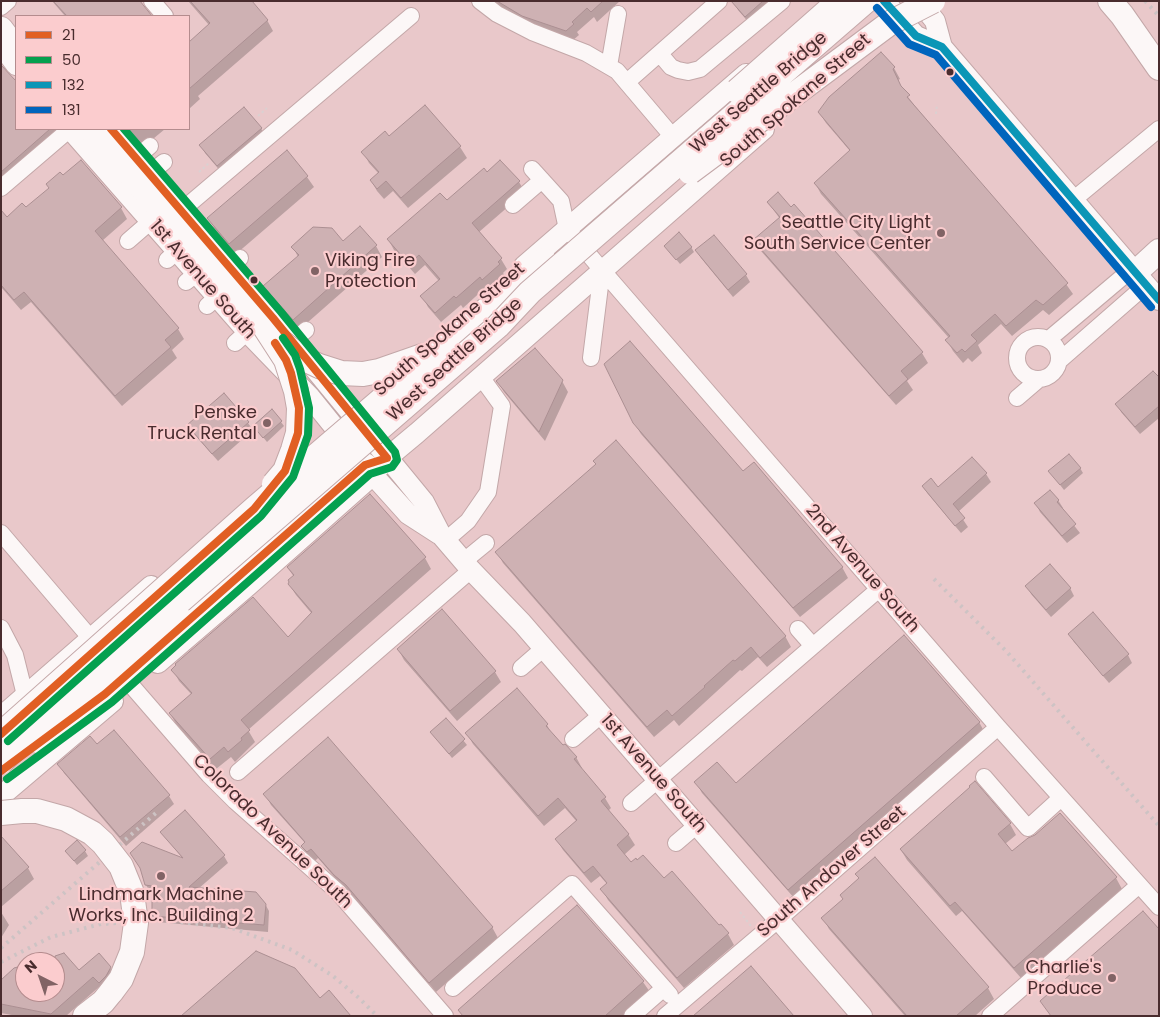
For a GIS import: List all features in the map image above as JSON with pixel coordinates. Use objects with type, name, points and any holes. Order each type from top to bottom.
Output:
[{"type":"highway","name":"West Seattle Bridge","points":[[2,729],[839,1]]},
{"type":"highway","name":"West Seattle Bridge","points":[[1,762],[90,679],[498,326],[530,292],[866,1]]},
{"type":"highway","points":[[498,326],[536,300],[645,206],[839,61],[890,23],[933,1]]},
{"type":"highway","points":[[1116,8],[1159,68]]},
{"type":"highway","points":[[1,22],[15,36]]},
{"type":"highway","points":[[1,29],[15,48]]},
{"type":"highway","points":[[91,130],[179,252],[248,333],[286,360],[299,408],[298,433],[285,471],[254,509]]},
{"type":"highway","points":[[1143,282],[1159,251]]},
{"type":"highway","points":[[248,333],[285,346],[319,366],[341,373],[363,374],[379,371],[443,347]]},
{"type":"highway","points":[[1,771],[105,694],[235,579],[375,466]]},
{"type":"highway","points":[[1,813],[37,812],[66,819],[79,825],[103,843],[117,860],[128,879],[134,901],[136,922],[132,952],[121,979],[103,1002],[85,1016]]},
{"type":"main road","name":"South Spokane Street","points":[[2,729],[25,696],[90,638],[144,584],[336,428],[831,1]]},
{"type":"main road","points":[[919,1],[935,21],[942,47],[1143,282]]},
{"type":"main road","name":"South Spokane Street","points":[[1,796],[188,637],[375,466],[481,377],[708,178],[897,6]]},
{"type":"main road","points":[[897,6],[916,36],[942,47]]},
{"type":"main road","points":[[1,22],[15,28]]},
{"type":"main road","points":[[1,44],[15,64]]},
{"type":"main road","name":"1st Avenue South","points":[[71,130],[179,252],[191,278],[212,301],[248,333],[310,397],[336,428],[375,466],[424,502],[443,538],[544,648],[862,1016]]},
{"type":"main road","name":"1st Avenue South","points":[[111,130],[143,152],[157,168],[181,211],[235,263],[299,336],[351,415],[375,466]]},
{"type":"main road","points":[[673,137],[708,178]]},
{"type":"main road","points":[[639,166],[675,206]]},
{"type":"main road","points":[[144,584],[188,637]]},
{"type":"main road","points":[[2,729],[34,768]]},
{"type":"street","points":[[1,7],[8,1]]},
{"type":"street","points":[[152,1],[164,15]]},
{"type":"street","points":[[480,1],[497,14],[532,32],[586,52],[609,66],[627,82],[673,137]]},
{"type":"street","points":[[627,82],[719,1]]},
{"type":"street","points":[[660,54],[671,67],[678,70],[688,72],[700,70],[782,1]]},
{"type":"street","points":[[609,66],[618,14]]},
{"type":"street","points":[[181,211],[411,16]]},
{"type":"street","points":[[1070,197],[1132,145],[1159,128]]},
{"type":"street","points":[[1,188],[69,130]]},
{"type":"street","points":[[513,205],[537,174],[561,200],[567,229]]},
{"type":"street","points":[[128,241],[151,221]]},
{"type":"street","name":"2nd Avenue South","points":[[567,229],[998,727],[1159,907]]},
{"type":"street","points":[[591,358],[602,270]]},
{"type":"street","points":[[1049,339],[1143,282]]},
{"type":"street","points":[[1017,398],[1038,380],[1050,376],[1060,361],[1143,282]]},
{"type":"street","points":[[1038,380],[1030,378],[1019,369],[1017,354],[1019,347],[1024,341],[1038,336],[1049,339],[1057,347],[1060,361]]},
{"type":"street","points":[[443,538],[468,520],[488,492],[502,406],[481,377]]},
{"type":"street","name":"Colorado Avenue South","points":[[1,533],[22,549],[90,638],[209,775],[260,825],[334,888],[445,1016]]},
{"type":"street","points":[[238,772],[468,566],[486,543]]},
{"type":"street","points":[[631,803],[879,589]]},
{"type":"street","points":[[1,628],[5,643],[15,655],[25,696]]},
{"type":"street","points":[[798,629],[813,646]]},
{"type":"street","points":[[521,668],[544,648]]},
{"type":"street","points":[[573,740],[602,715]]},
{"type":"street","name":"South Andover Street","points":[[665,1016],[778,920],[998,727]]},
{"type":"street","points":[[984,777],[1028,828],[1061,798]]},
{"type":"street","points":[[676,843],[697,825]]},
{"type":"street","points":[[453,988],[572,884],[678,1004]]},
{"type":"street","points":[[990,1016],[1139,885]]},
{"type":"street","points":[[632,1016],[664,988]]},
{"type":"path","points":[[936,114],[937,104]]},
{"type":"path","points":[[258,116],[267,108]]},
{"type":"path","points":[[199,172],[209,163]]},
{"type":"path","points":[[740,912],[755,930]]},
{"type":"building","points":[[53,1],[140,1],[151,15],[66,15]]},
{"type":"building","points":[[190,1],[252,1],[268,20],[190,88],[190,41],[210,23]]},
{"type":"building","points":[[497,1],[603,1],[591,12],[587,8],[572,22],[574,24],[566,31],[522,16]]},
{"type":"building","points":[[731,1],[763,1],[745,17]]},
{"type":"building","name":"Seattle City Light South Service Center","points":[[881,52],[895,67],[893,69],[901,86],[910,95],[907,97],[1068,283],[1043,305],[1036,300],[1006,326],[995,314],[971,335],[977,341],[965,352],[962,349],[957,353],[945,340],[950,336],[814,183],[850,150],[818,112],[829,97]]},
{"type":"building","points":[[1,65],[15,80],[15,130],[49,130],[1,172]]},
{"type":"building","points":[[425,105],[461,146],[401,198],[386,181],[377,189],[370,180],[379,172],[361,152],[385,131],[389,136]]},
{"type":"building","points":[[244,107],[262,128],[217,166],[199,145]]},
{"type":"building","points":[[287,150],[308,176],[229,244],[207,218]]},
{"type":"building","points":[[81,160],[122,207],[95,231],[179,328],[165,340],[171,347],[115,396],[24,292],[14,300],[1,285],[1,210],[7,217],[22,203],[26,207],[49,188],[46,184],[60,172],[63,175]]},
{"type":"building","points":[[500,160],[520,181],[472,223],[502,258],[498,262],[500,264],[482,280],[480,277],[456,298],[454,296],[435,313],[420,296],[440,279],[419,255],[409,264],[387,239],[440,193],[447,200],[484,168],[487,172]]},
{"type":"building","points":[[778,192],[791,207],[794,204],[923,352],[901,371],[908,379],[889,396],[753,240],[780,217],[767,202]]},
{"type":"building","name":"Viking Fire Protection","points":[[360,226],[377,245],[293,320],[263,286],[299,255],[291,247],[313,227],[332,228],[343,241]]},
{"type":"building","points":[[679,232],[692,247],[676,260],[664,246]]},
{"type":"building","points":[[714,235],[747,274],[728,290],[695,250]]},
{"type":"building","points":[[630,341],[743,471],[754,462],[843,567],[793,608],[633,423],[604,364]]},
{"type":"building","points":[[535,348],[563,380],[539,432],[496,381]]},
{"type":"building","points":[[1153,371],[1159,377],[1159,406],[1135,427],[1115,404]]},
{"type":"building","points":[[224,393],[249,422],[212,454],[187,425]]},
{"type":"building","name":"Penske Truck Rental","points":[[272,409],[282,421],[263,438],[253,426]]},
{"type":"building","points":[[616,440],[786,636],[760,658],[751,647],[735,661],[733,660],[672,716],[667,710],[647,727],[495,552],[596,464],[593,461]]},
{"type":"building","points":[[1069,454],[1081,468],[1060,485],[1048,471]]},
{"type":"building","points":[[972,457],[987,473],[953,504],[965,518],[955,526],[922,486],[931,478],[938,487]]},
{"type":"building","points":[[1050,490],[1059,500],[1057,502],[1076,524],[1062,536],[1034,503]]},
{"type":"building","points":[[370,494],[426,557],[241,720],[250,730],[241,738],[242,740],[228,752],[224,747],[210,759],[169,713],[192,693],[171,670],[175,664],[253,597],[288,637],[312,612],[288,584],[288,580],[294,575],[287,567]]},
{"type":"building","points":[[1050,564],[1071,588],[1046,610],[1025,586]]},
{"type":"building","points":[[442,609],[496,671],[450,711],[397,649]]},
{"type":"building","points":[[1093,612],[1129,654],[1103,676],[1068,634]]},
{"type":"building","points":[[904,635],[980,722],[788,890],[694,782],[717,762],[736,783]]},
{"type":"building","points":[[517,688],[548,724],[546,726],[577,757],[574,759],[606,797],[601,801],[629,834],[617,845],[631,862],[643,855],[664,878],[672,871],[719,925],[721,924],[729,933],[677,978],[600,889],[607,883],[593,866],[584,873],[555,839],[577,820],[558,798],[538,816],[465,733]]},
{"type":"building","points":[[446,718],[465,739],[449,754],[430,732]]},
{"type":"building","points":[[114,730],[170,795],[120,837],[57,764],[90,736],[97,744]]},
{"type":"building","points":[[328,737],[493,927],[429,983],[346,885],[334,875],[311,849],[307,852],[301,846],[305,842],[263,794]]},
{"type":"building","points":[[975,781],[1011,823],[998,834],[1012,851],[1028,838],[1035,835],[1060,813],[1117,877],[1014,968],[955,902],[950,906],[900,849]]},
{"type":"building","name":"Lindmark Machine Works, Inc. Building 2","points":[[185,810],[225,855],[189,887],[256,892],[266,904],[264,925],[152,916],[152,886],[145,885],[140,868],[130,853],[142,842],[183,858],[160,832]]},
{"type":"building","points":[[1,836],[29,867],[1,891]]},
{"type":"building","points":[[77,840],[86,850],[74,861],[65,851]]},
{"type":"building","points":[[875,857],[989,987],[956,1016],[907,1016],[821,918],[843,899],[840,895],[859,878],[855,874]]},
{"type":"building","points":[[577,905],[644,981],[605,1016],[463,1016],[458,1010]]},
{"type":"building","name":"Charlie's Produce","points":[[1143,911],[1159,929],[1159,1016],[1051,1016],[1040,1001]]},
{"type":"building","points":[[256,951],[295,968],[320,998],[329,990],[351,1016],[181,1016]]},
{"type":"building","points":[[99,953],[111,967],[99,983],[93,977],[65,1002],[65,954],[79,970]]},
{"type":"building","points":[[751,966],[794,1016],[693,1016]]},
{"type":"building","points":[[14,968],[15,1002],[65,1002],[51,1014],[1,1004],[1,980]]},
{"type":"railway","points":[[1145,1],[1159,16]]},
{"type":"railway","points":[[934,579],[1007,652],[1159,826]]},
{"type":"railway","points":[[1,948],[156,813]]},
{"type":"railway","points":[[1,962],[51,937],[101,924],[161,920],[232,928],[292,950],[333,976],[377,1016]]},
{"type":"transit line","name":"132","points":[[884,1],[916,36],[942,47],[1159,300]]},
{"type":"transit line","name":"131","points":[[877,8],[909,44],[936,55],[1151,307]]},
{"type":"transit line","name":"21","points":[[1,771],[105,694],[365,465],[387,458],[273,318],[112,130]]},
{"type":"transit line","name":"50","points":[[7,779],[112,702],[370,474],[392,467],[397,460],[395,452],[281,312],[125,130]]},
{"type":"transit line","name":"50","points":[[8,741],[261,516],[293,477],[308,435],[309,408],[295,355],[283,338]]},
{"type":"transit line","name":"21","points":[[1,734],[254,509],[285,471],[298,433],[299,408],[291,373],[286,360],[275,343]]},
{"type":"place","name":"Seattle City Light South Service Center","points":[[941,233]]},
{"type":"place","name":"Viking Fire Protection","points":[[315,271]]},
{"type":"place","name":"Penske Truck Rental","points":[[267,423]]},
{"type":"place","name":"Lindmark Machine Works, Inc. Building 2","points":[[161,876]]},
{"type":"place","name":"Charlie's Produce","points":[[1112,978]]}]
